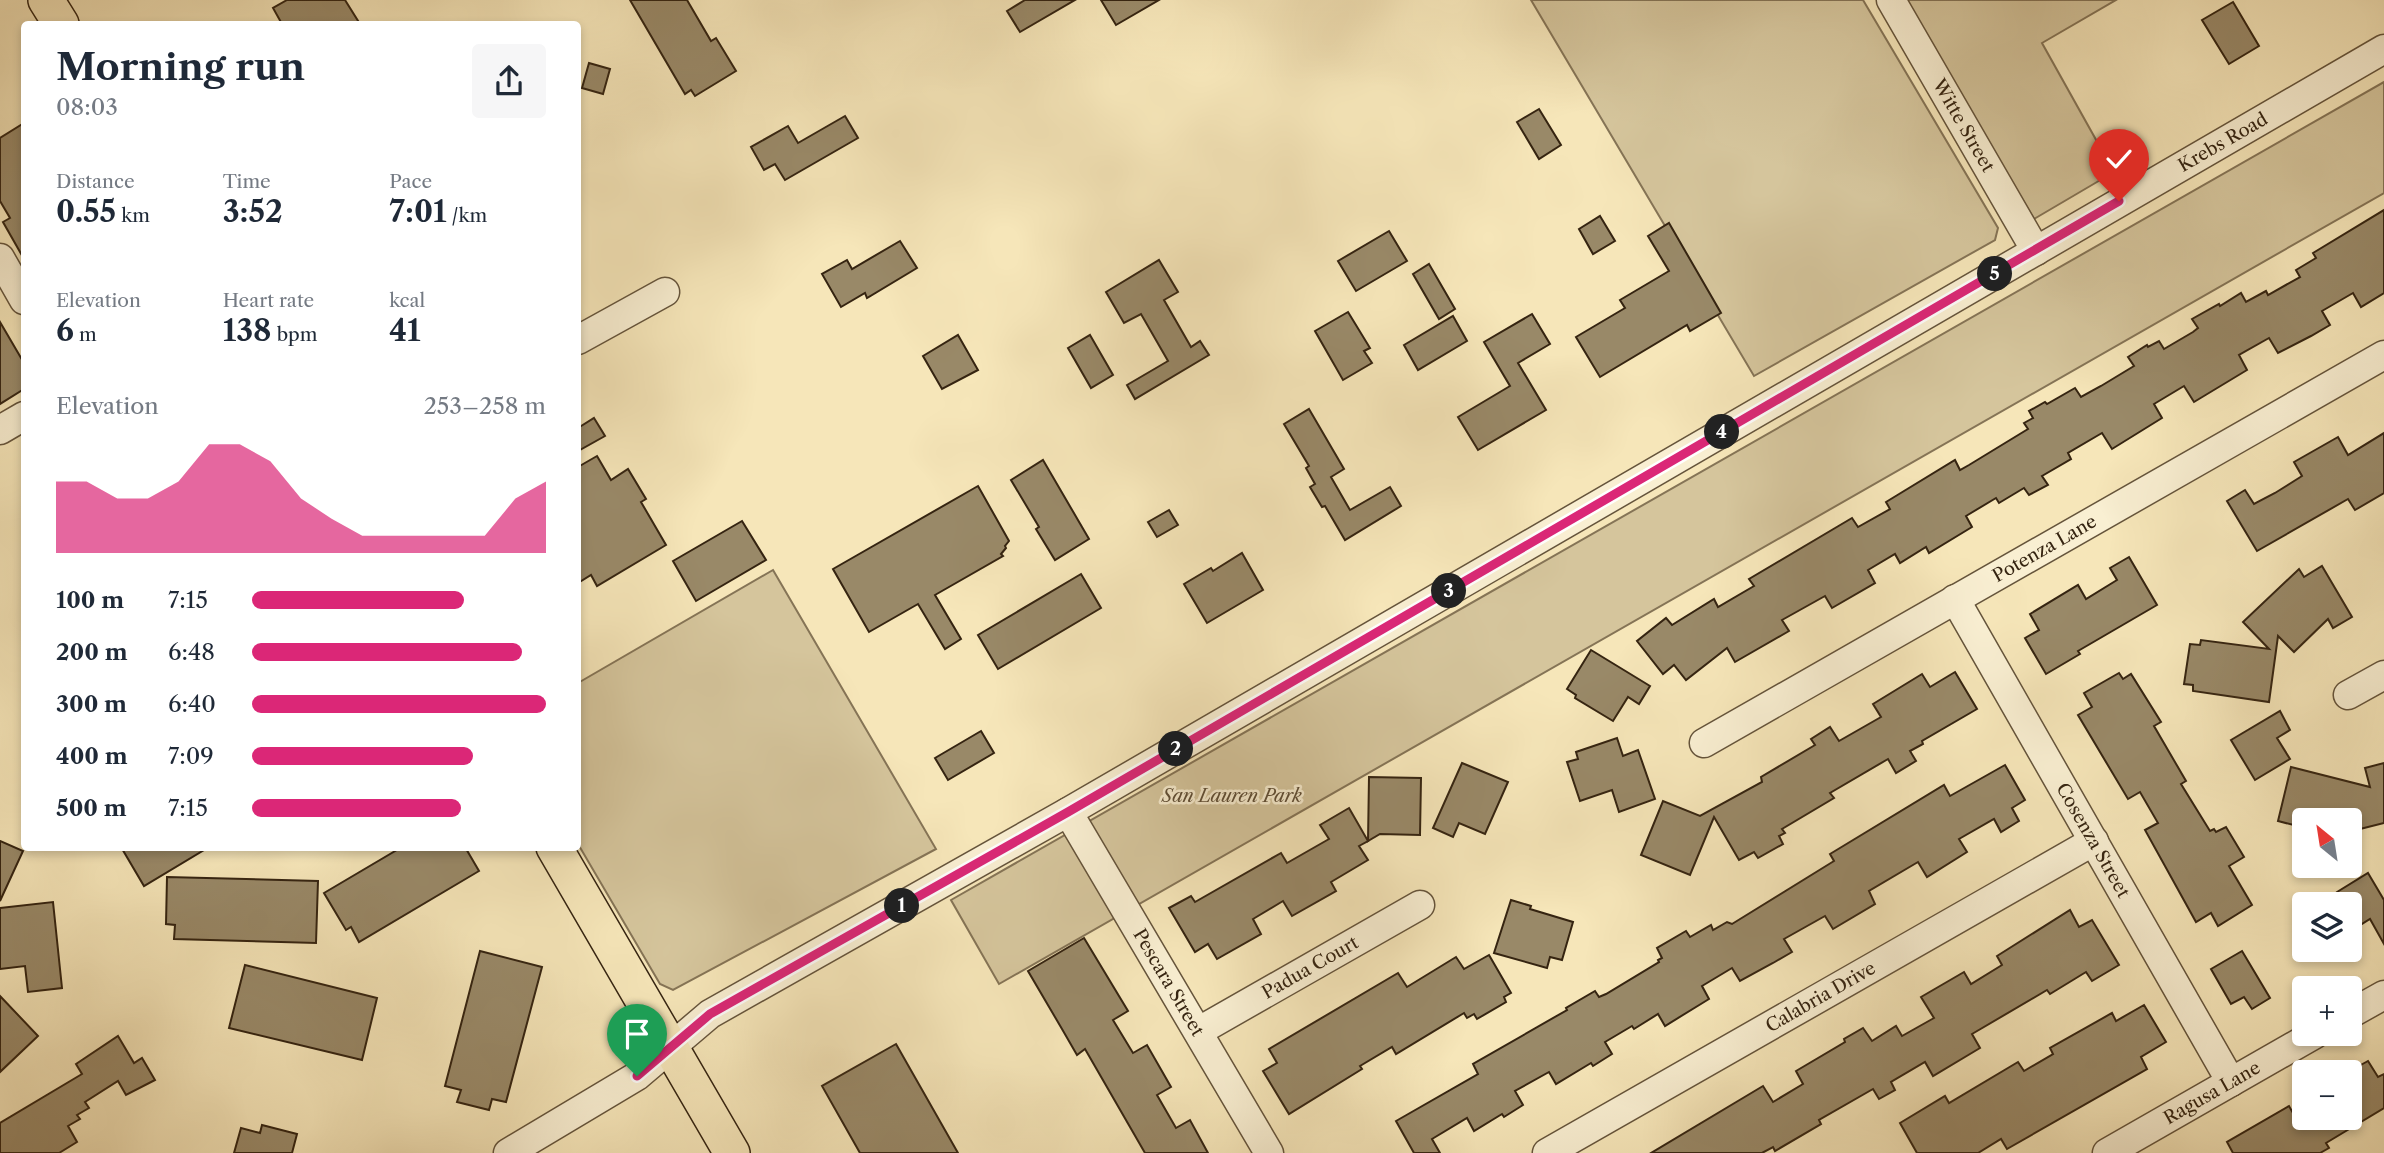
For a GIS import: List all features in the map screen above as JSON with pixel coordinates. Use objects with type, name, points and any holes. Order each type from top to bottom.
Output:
[{"type":"main road","points":[[46,0],[59,21]]},
{"type":"main road","points":[[556,851],[732,1153]]},
{"type":"street","name":"Witte Street","points":[[1891,0],[2036,251]]},
{"type":"street","name":"Krebs Road","points":[[508,1153],[637,1076],[710,1014],[1068,812],[2384,49]]},
{"type":"street","points":[[581,338],[665,292]]},
{"type":"street","name":"Potenza Lane","points":[[1704,743],[2384,355]]},
{"type":"street","points":[[0,430],[21,418]]},
{"type":"street","name":"Cosenza Street","points":[[1955,599],[2231,1082]]},
{"type":"street","points":[[2348,695],[2384,675]]},
{"type":"street","name":"Pescara Street","points":[[1068,812],[1269,1153]]},
{"type":"street","name":"Calabria Drive","points":[[1546,1153],[2094,841]]},
{"type":"street","name":"Padua Court","points":[[1199,1031],[1420,905]]},
{"type":"street","points":[[2362,1007],[2384,995]]},
{"type":"street","name":"Ragusa Lane","points":[[2107,1153],[2294,1046]]},
{"type":"green space","points":[[1531,0],[1863,0],[1998,228],[1995,240],[1754,376]]},
{"type":"green space","points":[[1903,0],[2116,0],[2042,43],[2114,172],[2034,219]]},
{"type":"green space","name":"San Lauren Park","points":[[2384,82],[2384,193],[999,984],[951,900]]},
{"type":"green space","points":[[773,570],[936,849],[673,990],[660,984],[581,849],[581,681]]},
{"type":"building","points":[[287,0],[345,0],[358,21],[280,21],[273,8]]},
{"type":"building","points":[[630,0],[687,0],[711,41],[716,38],[736,71],[695,96],[691,90],[685,94]]},
{"type":"building","points":[[1025,0],[1075,0],[1020,32],[1007,11]]},
{"type":"building","points":[[1101,0],[1159,0],[1116,25]]},
{"type":"building","points":[[2233,2],[2259,46],[2229,64],[2202,20]]},
{"type":"building","points":[[589,63],[610,69],[603,94],[582,88]]},
{"type":"building","points":[[1539,109],[1561,145],[1539,159],[1517,122]]},
{"type":"building","points":[[845,116],[858,138],[785,180],[775,164],[764,170],[751,147],[788,126],[798,143]]},
{"type":"building","points":[[21,125],[21,254],[3,222],[10,218],[0,201],[0,138]]},
{"type":"building","points":[[2384,210],[2384,293],[2361,307],[2353,293],[2322,311],[2330,325],[2311,336],[2278,353],[2269,338],[2239,355],[2247,370],[2194,402],[2184,386],[2154,404],[2162,418],[2112,449],[2102,433],[2068,453],[2071,459],[2042,476],[2048,485],[2029,495],[2024,488],[1999,503],[1996,498],[1966,516],[1972,527],[1929,553],[1926,547],[1900,563],[1895,554],[1868,570],[1875,583],[1832,608],[1825,596],[1782,620],[1789,631],[1735,662],[1727,648],[1686,680],[1674,665],[1663,674],[1637,641],[1666,618],[1672,625],[1714,599],[1718,607],[1754,586],[1749,579],[1852,518],[1858,527],[1890,509],[1886,502],[1955,460],[1960,470],[1969,465],[2028,429],[2024,423],[2033,418],[2029,411],[2075,388],[2081,397],[2101,386],[2134,366],[2128,357],[2159,341],[2164,349],[2198,328],[2192,319],[2219,304],[2220,306],[2241,293],[2246,302],[2266,291],[2268,295],[2300,277],[2296,270],[2316,258],[2313,253]]},
{"type":"building","points":[[1600,216],[1615,241],[1593,254],[1579,229]]},
{"type":"building","points":[[1669,223],[1721,313],[1690,331],[1687,325],[1600,377],[1576,337],[1625,308],[1620,300],[1669,271],[1648,236]]},
{"type":"building","points":[[1389,231],[1407,261],[1356,291],[1338,261]]},
{"type":"building","points":[[900,241],[917,268],[867,298],[865,293],[841,307],[822,274],[847,260],[852,269]]},
{"type":"building","points":[[1159,260],[1178,292],[1164,300],[1191,347],[1200,341],[1209,355],[1135,399],[1127,385],[1168,361],[1141,314],[1124,323],[1106,292]]},
{"type":"building","points":[[1429,264],[1455,309],[1439,319],[1413,274]]},
{"type":"building","points":[[1348,312],[1370,348],[1364,351],[1372,363],[1343,380],[1315,331]]},
{"type":"building","points":[[1532,314],[1550,344],[1518,363],[1546,410],[1478,450],[1458,417],[1510,386],[1484,342]]},
{"type":"building","points":[[1453,316],[1467,341],[1418,370],[1404,345]]},
{"type":"building","points":[[0,322],[21,358],[21,391],[0,404]]},
{"type":"building","points":[[958,335],[978,370],[942,389],[923,356]]},
{"type":"building","points":[[1090,335],[1113,375],[1091,388],[1068,348]]},
{"type":"building","points":[[1309,409],[1344,469],[1331,477],[1350,510],[1390,487],[1401,506],[1345,540],[1310,487],[1315,484],[1306,468],[1309,466],[1284,424]]},
{"type":"building","points":[[594,418],[605,436],[581,449],[581,426]]},
{"type":"building","points":[[2384,433],[2384,493],[2355,510],[2348,499],[2257,551],[2227,501],[2245,490],[2254,504],[2275,493],[2302,476],[2294,462],[2338,437],[2348,455]]},
{"type":"building","points":[[597,456],[611,480],[628,469],[646,499],[641,502],[666,545],[597,586],[591,575],[581,581],[581,465]]},
{"type":"building","points":[[1043,460],[1089,539],[1055,560],[1011,480]]},
{"type":"building","points":[[978,486],[1009,541],[1001,554],[1003,556],[935,595],[961,639],[945,649],[918,604],[869,632],[833,569]]},
{"type":"building","points":[[1169,510],[1178,525],[1157,537],[1148,522]]},
{"type":"building","points":[[742,521],[766,560],[696,601],[673,561]]},
{"type":"building","points":[[1242,553],[1263,590],[1207,623],[1184,584],[1211,568],[1213,571]]},
{"type":"building","points":[[2129,557],[2157,605],[2078,651],[2080,654],[2046,674],[2025,638],[2039,630],[2030,614],[2078,585],[2086,599],[2117,580],[2110,568]]},
{"type":"building","points":[[2322,566],[2352,617],[2333,628],[2328,619],[2294,652],[2278,636],[2269,702],[2193,691],[2193,685],[2184,684],[2190,644],[2200,645],[2201,640],[2269,649],[2243,622],[2299,569],[2304,577]]},
{"type":"building","points":[[1081,574],[1101,608],[998,669],[978,635]]},
{"type":"building","points":[[1591,650],[1650,686],[1639,704],[1628,697],[1613,721],[1575,698],[1576,695],[1567,689]]},
{"type":"building","points":[[1955,672],[1977,709],[1922,741],[1923,744],[1910,751],[1916,761],[1896,773],[1888,759],[1830,793],[1834,798],[1782,829],[1785,833],[1779,836],[1783,844],[1758,858],[1754,852],[1739,860],[1714,817],[1690,875],[1641,855],[1663,801],[1700,816],[1762,782],[1761,777],[1815,745],[1811,739],[1830,727],[1839,741],[1881,717],[1873,704],[1922,674],[1930,687]]},
{"type":"building","points":[[2119,673],[2123,679],[2131,674],[2161,722],[2154,726],[2186,781],[2181,784],[2210,831],[2214,829],[2216,832],[2226,827],[2244,857],[2229,866],[2252,905],[2218,926],[2211,913],[2196,922],[2145,830],[2158,823],[2140,792],[2128,799],[2078,715],[2092,707],[2084,693]]},
{"type":"building","points":[[2280,711],[2290,730],[2277,738],[2290,759],[2255,780],[2231,740]]},
{"type":"building","points":[[981,731],[994,753],[948,780],[935,758]]},
{"type":"building","points":[[1617,738],[1623,756],[1638,750],[1655,799],[1619,812],[1612,790],[1580,801],[1567,762],[1578,759],[1576,752]]},
{"type":"building","points":[[1462,763],[1508,782],[1485,834],[1459,823],[1453,837],[1433,828]]},
{"type":"building","points":[[2384,763],[2384,823],[2362,828],[2362,808],[2292,808],[2292,825],[2278,821],[2291,767],[2370,787],[2365,768]]},
{"type":"building","points":[[2005,765],[2025,800],[2012,808],[2019,821],[2001,832],[1994,819],[1959,839],[1967,852],[1927,877],[1918,862],[1869,891],[1875,904],[1833,929],[1825,916],[1784,939],[1792,952],[1773,963],[1740,981],[1732,968],[1702,986],[1709,999],[1665,1026],[1658,1014],[1634,1029],[1632,1026],[1605,1042],[1612,1054],[1593,1066],[1591,1063],[1556,1084],[1549,1072],[1515,1091],[1523,1105],[1504,1117],[1502,1114],[1474,1131],[1467,1118],[1432,1139],[1440,1153],[1414,1153],[1396,1121],[1478,1074],[1473,1064],[1595,991],[1599,997],[1606,994],[1659,962],[1662,958],[1657,948],[1686,931],[1690,937],[1711,925],[1713,930],[1727,922],[1732,924],[1834,861],[1830,854],[1944,785],[1950,796]]},
{"type":"building","points":[[1369,777],[1421,778],[1420,835],[1380,834],[1368,841]]},
{"type":"building","points":[[1349,808],[1368,841],[1359,846],[1368,860],[1331,882],[1336,891],[1292,916],[1283,901],[1253,919],[1261,934],[1217,959],[1208,944],[1195,952],[1169,908],[1191,896],[1195,902],[1281,853],[1287,863],[1329,839],[1320,825]]},
{"type":"building","points":[[0,841],[23,851],[0,901]]},
{"type":"building","points":[[123,851],[202,851],[144,886]]},
{"type":"building","points":[[395,851],[467,851],[479,871],[359,942],[351,927],[346,930],[324,893]]},
{"type":"building","points":[[2368,873],[2384,900],[2384,944],[2370,919],[2362,924],[2362,892],[2337,892]]},
{"type":"building","points":[[167,877],[318,881],[316,943],[174,939],[175,925],[166,924]]},
{"type":"building","points":[[1511,900],[1531,906],[1530,909],[1573,922],[1562,960],[1550,957],[1547,968],[1494,953]]},
{"type":"building","points":[[53,902],[62,988],[28,992],[25,966],[0,969],[0,908]]},
{"type":"building","points":[[2070,910],[2079,927],[2092,920],[2119,965],[2092,981],[2086,972],[2050,994],[2047,990],[1972,1034],[1980,1048],[1933,1076],[1925,1062],[1891,1082],[1895,1090],[1879,1099],[1873,1089],[1819,1120],[1821,1124],[1775,1151],[1773,1147],[1762,1153],[1651,1153],[1763,1086],[1773,1102],[1803,1084],[1796,1071],[1863,1028],[1872,1041],[1896,1026],[1902,1036],[1934,1018],[1921,997],[1964,972],[1971,984],[2002,965],[1997,956]]},
{"type":"building","points":[[1084,938],[1128,1011],[1113,1020],[1133,1053],[1147,1045],[1171,1087],[1157,1095],[1176,1128],[1190,1120],[1208,1153],[1145,1153],[1085,1049],[1077,1055],[1028,971]]},
{"type":"building","points":[[480,951],[542,967],[506,1102],[492,1099],[489,1110],[457,1102],[461,1090],[445,1086]]},
{"type":"building","points":[[2242,951],[2270,998],[2252,1009],[2244,997],[2231,1004],[2211,969]]},
{"type":"building","points":[[1489,955],[1511,993],[1504,997],[1506,1002],[1477,1019],[1474,1014],[1467,1018],[1464,1013],[1396,1054],[1392,1047],[1289,1114],[1263,1071],[1277,1063],[1269,1049],[1398,973],[1407,987],[1456,957],[1464,969]]},
{"type":"building","points":[[245,965],[377,998],[362,1060],[229,1028]]},
{"type":"building","points":[[0,996],[38,1036],[0,1072]]},
{"type":"building","points":[[2144,1005],[2166,1042],[2141,1057],[2147,1069],[2007,1149],[2001,1139],[1978,1153],[1917,1153],[1900,1123],[1945,1096],[1949,1103],[2018,1062],[2024,1071],[2053,1054],[2050,1048],[2112,1013],[2116,1021]]},
{"type":"building","points":[[118,1036],[134,1063],[142,1058],[155,1080],[126,1095],[118,1081],[85,1102],[89,1108],[77,1115],[80,1119],[68,1126],[77,1142],[59,1153],[0,1153],[0,1123],[82,1074],[76,1064]]},
{"type":"building","points":[[896,1044],[958,1153],[860,1153],[822,1086]]},
{"type":"building","points":[[2368,1061],[2378,1077],[2384,1074],[2384,1108],[2362,1121],[2362,1064]]},
{"type":"building","points":[[2289,1106],[2292,1111],[2292,1130],[2348,1130],[2326,1143],[2329,1148],[2320,1153],[2233,1153],[2227,1142]]},
{"type":"building","points":[[262,1125],[297,1134],[292,1153],[234,1153],[241,1128],[260,1133]]},
{"type":"route","points":[[637,1076],[710,1014],[1068,812],[2119,201]]}]
